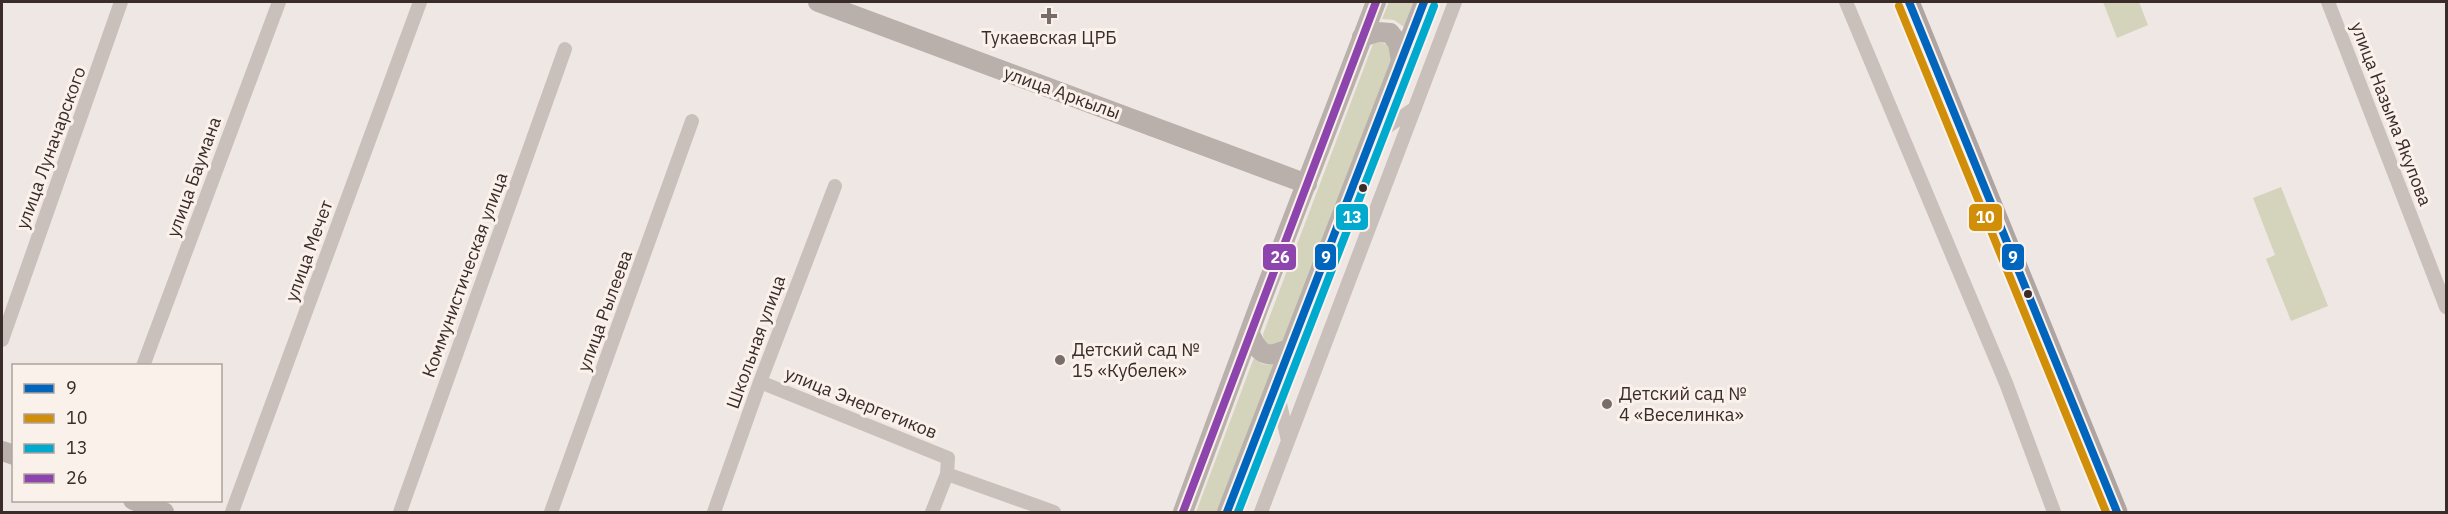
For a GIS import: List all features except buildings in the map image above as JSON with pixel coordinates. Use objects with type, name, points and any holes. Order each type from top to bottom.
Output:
[{"type":"main road","name":"улица Аркылы","points":[[818,2],[1306,184]]},
{"type":"main road","points":[[1183,513],[1376,2]]},
{"type":"main road","points":[[1227,513],[1424,2]]},
{"type":"main road","points":[[1909,2],[2117,513]]},
{"type":"main road","points":[[1362,38],[1378,32],[1390,33],[1398,43],[1401,62]]},
{"type":"main road","points":[[1250,334],[1257,348],[1266,354],[1276,354],[1291,348]]},
{"type":"main road","points":[[136,502],[164,513]]},
{"type":"street","name":"улица Луначарского","points":[[2,340],[122,2]]},
{"type":"street","name":"улица Баумана","points":[[144,364],[279,2]]},
{"type":"street","name":"улица Мечет","points":[[232,513],[420,2]]},
{"type":"street","points":[[1261,513],[1455,2]]},
{"type":"street","points":[[1846,2],[2006,383],[2054,513]]},
{"type":"street","name":"улица Назыма Якупова","points":[[2328,2],[2441,278],[2446,308]]},
{"type":"street","name":"Коммунистическая улица","points":[[400,513],[565,49]]},
{"type":"street","points":[[1372,136],[1416,108]]},
{"type":"street","name":"улица Рылеева","points":[[551,513],[692,121]]},
{"type":"street","name":"Школьная улица","points":[[714,513],[760,382],[835,186]]},
{"type":"street","name":"улица Энергетиков","points":[[760,382],[948,458],[947,474]]},
{"type":"street","points":[[1276,385],[1288,441]]},
{"type":"street","points":[[932,513],[947,474],[1054,513]]},
{"type":"green space","points":[[1389,2],[1413,2],[1404,27],[1394,20],[1382,19]]},
{"type":"green space","points":[[2103,2],[2139,2],[2148,25],[2117,38]]},
{"type":"green space","points":[[1379,42],[1391,46],[1393,57],[1283,343],[1277,346],[1269,344],[1265,342],[1263,334],[1373,44]]},
{"type":"green space","points":[[2281,187],[2328,306],[2291,321],[2266,259],[2275,255],[2253,198]]},
{"type":"green space","points":[[1255,355],[1263,364],[1275,363],[1219,512],[1196,512]]},
{"type":"transit line","name":"26","points":[[1183,512],[1376,2]]},
{"type":"transit line","name":"9","points":[[1227,512],[1424,2]]},
{"type":"transit line","name":"9","points":[[1909,2],[2117,512]]},
{"type":"transit line","name":"13","points":[[1238,512],[1434,6]]},
{"type":"transit line","name":"10","points":[[1899,6],[2106,512]]},
{"type":"place","name":"Тукаевская ЦРБ","points":[[1049,16]]},
{"type":"place","name":"Детский сад № 15 «Кубелек»","points":[[1060,360]]},
{"type":"place","name":"Детский сад № 4 «Веселинка»","points":[[1607,404]]}]
